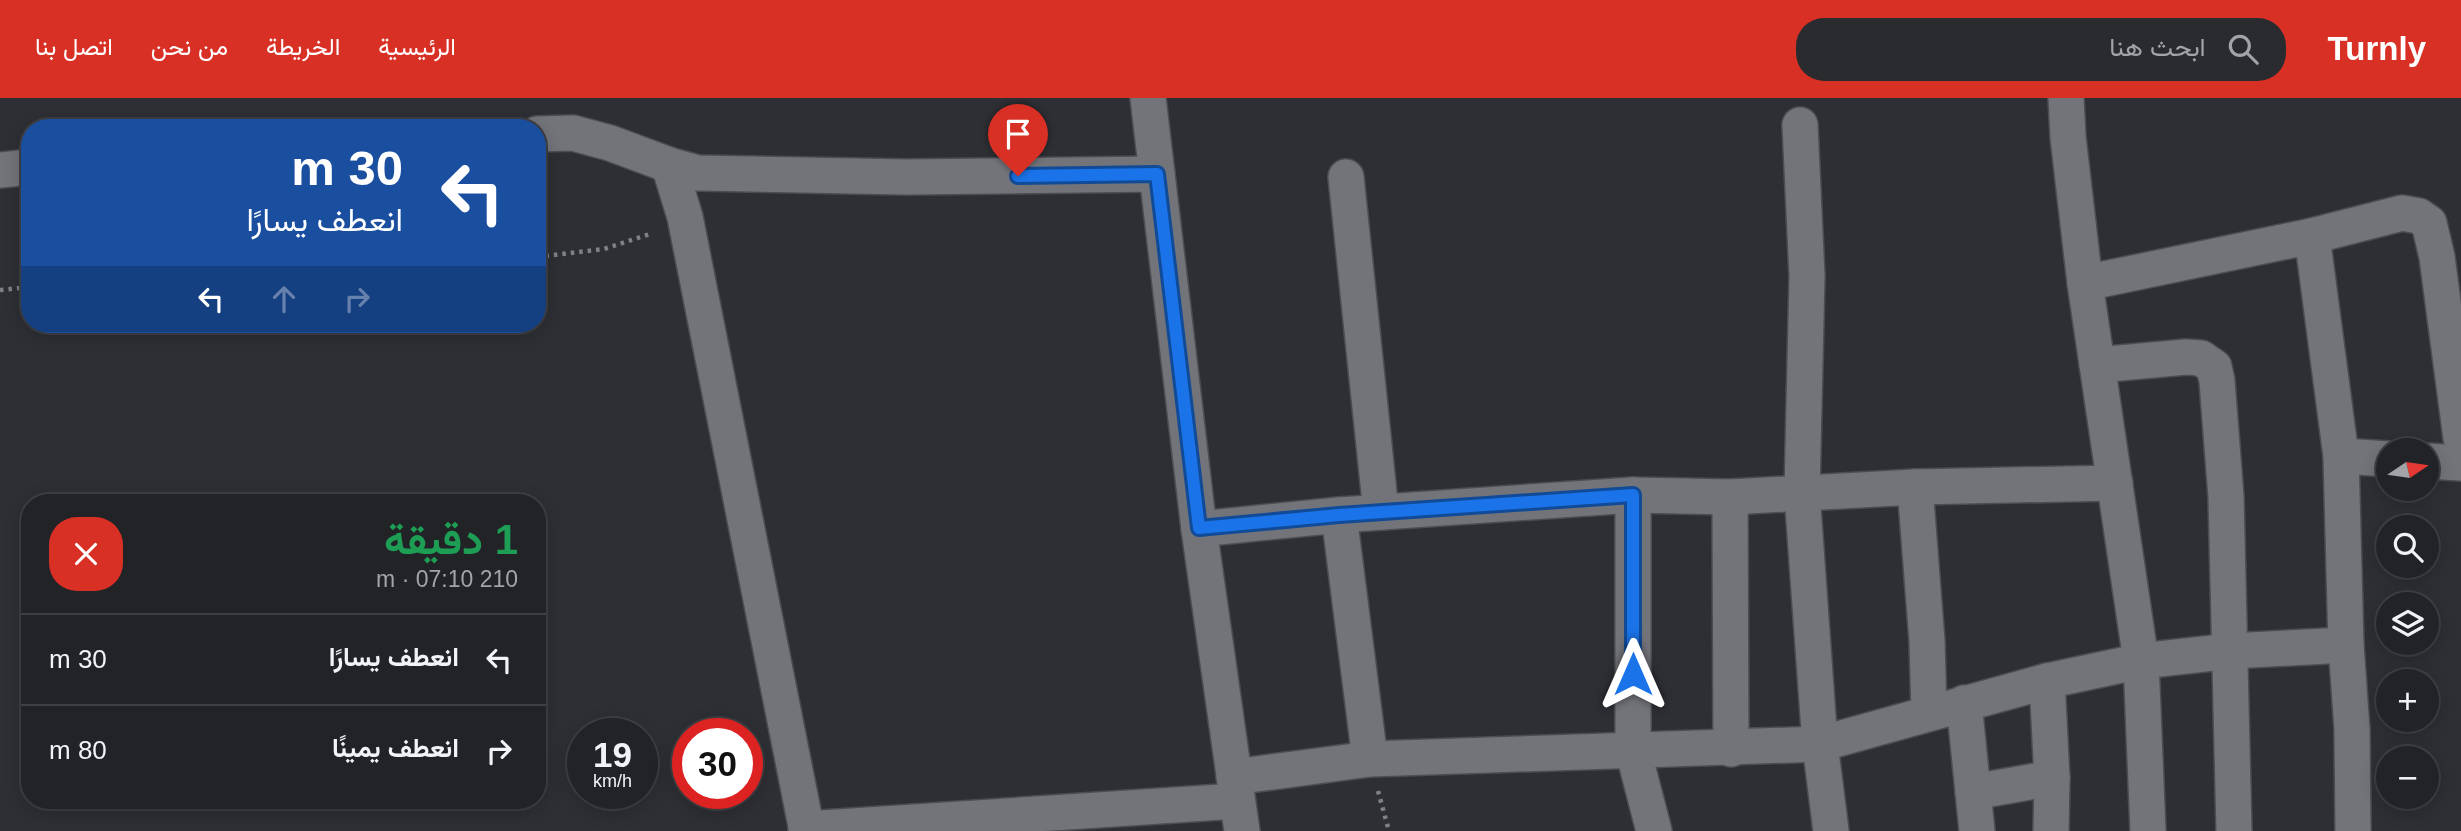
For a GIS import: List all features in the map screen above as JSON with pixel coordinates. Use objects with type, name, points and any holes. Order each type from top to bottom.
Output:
[{"type":"street","points":[[1148,98],[1199,528],[1238,803]]},
{"type":"street","points":[[2066,98],[2085,283],[2141,662],[2148,831]]},
{"type":"street","points":[[1800,125],[1807,276],[1802,493],[1820,744],[1831,831]]},
{"type":"street","points":[[546,134],[573,132],[669,166],[698,173],[906,177],[1157,174]]},
{"type":"street","points":[[669,166],[685,217],[806,830],[1050,822],[1238,803],[1370,759],[1820,744],[2047,681],[2141,662],[2231,652],[2346,645]]},
{"type":"street","points":[[0,170],[21,168]]},
{"type":"street","points":[[1346,177],[1381,512]]},
{"type":"street","points":[[2085,283],[2312,236],[2402,213],[2419,216],[2429,223],[2437,257],[2461,438]]},
{"type":"street","points":[[2312,236],[2341,456],[2346,645],[2352,729],[2353,831]]},
{"type":"street","points":[[2097,365],[2186,357],[2201,358],[2214,367],[2226,497],[2234,831]]},
{"type":"street","points":[[2341,456],[2376,457]]},
{"type":"street","points":[[2440,462],[2461,463]]},
{"type":"street","points":[[1199,528],[1339,515],[1633,495],[1730,497],[1915,487],[2115,483]]},
{"type":"street","points":[[1915,487],[1927,641],[1929,712]]},
{"type":"street","points":[[1633,495],[1633,750],[1654,831]]},
{"type":"street","points":[[1730,497],[1731,748]]},
{"type":"street","points":[[1339,515],[1370,759]]},
{"type":"street","points":[[2047,681],[2052,778],[2051,831]]},
{"type":"street","points":[[1964,703],[1976,831]]},
{"type":"street","points":[[1973,792],[2052,778]]},
{"type":"path","points":[[546,256],[604,249],[647,236],[685,217]]},
{"type":"path","points":[[0,290],[21,288]]},
{"type":"route","points":[[1018,176],[1157,174],[1199,528],[1339,515],[1633,495],[1633,674]]}]
